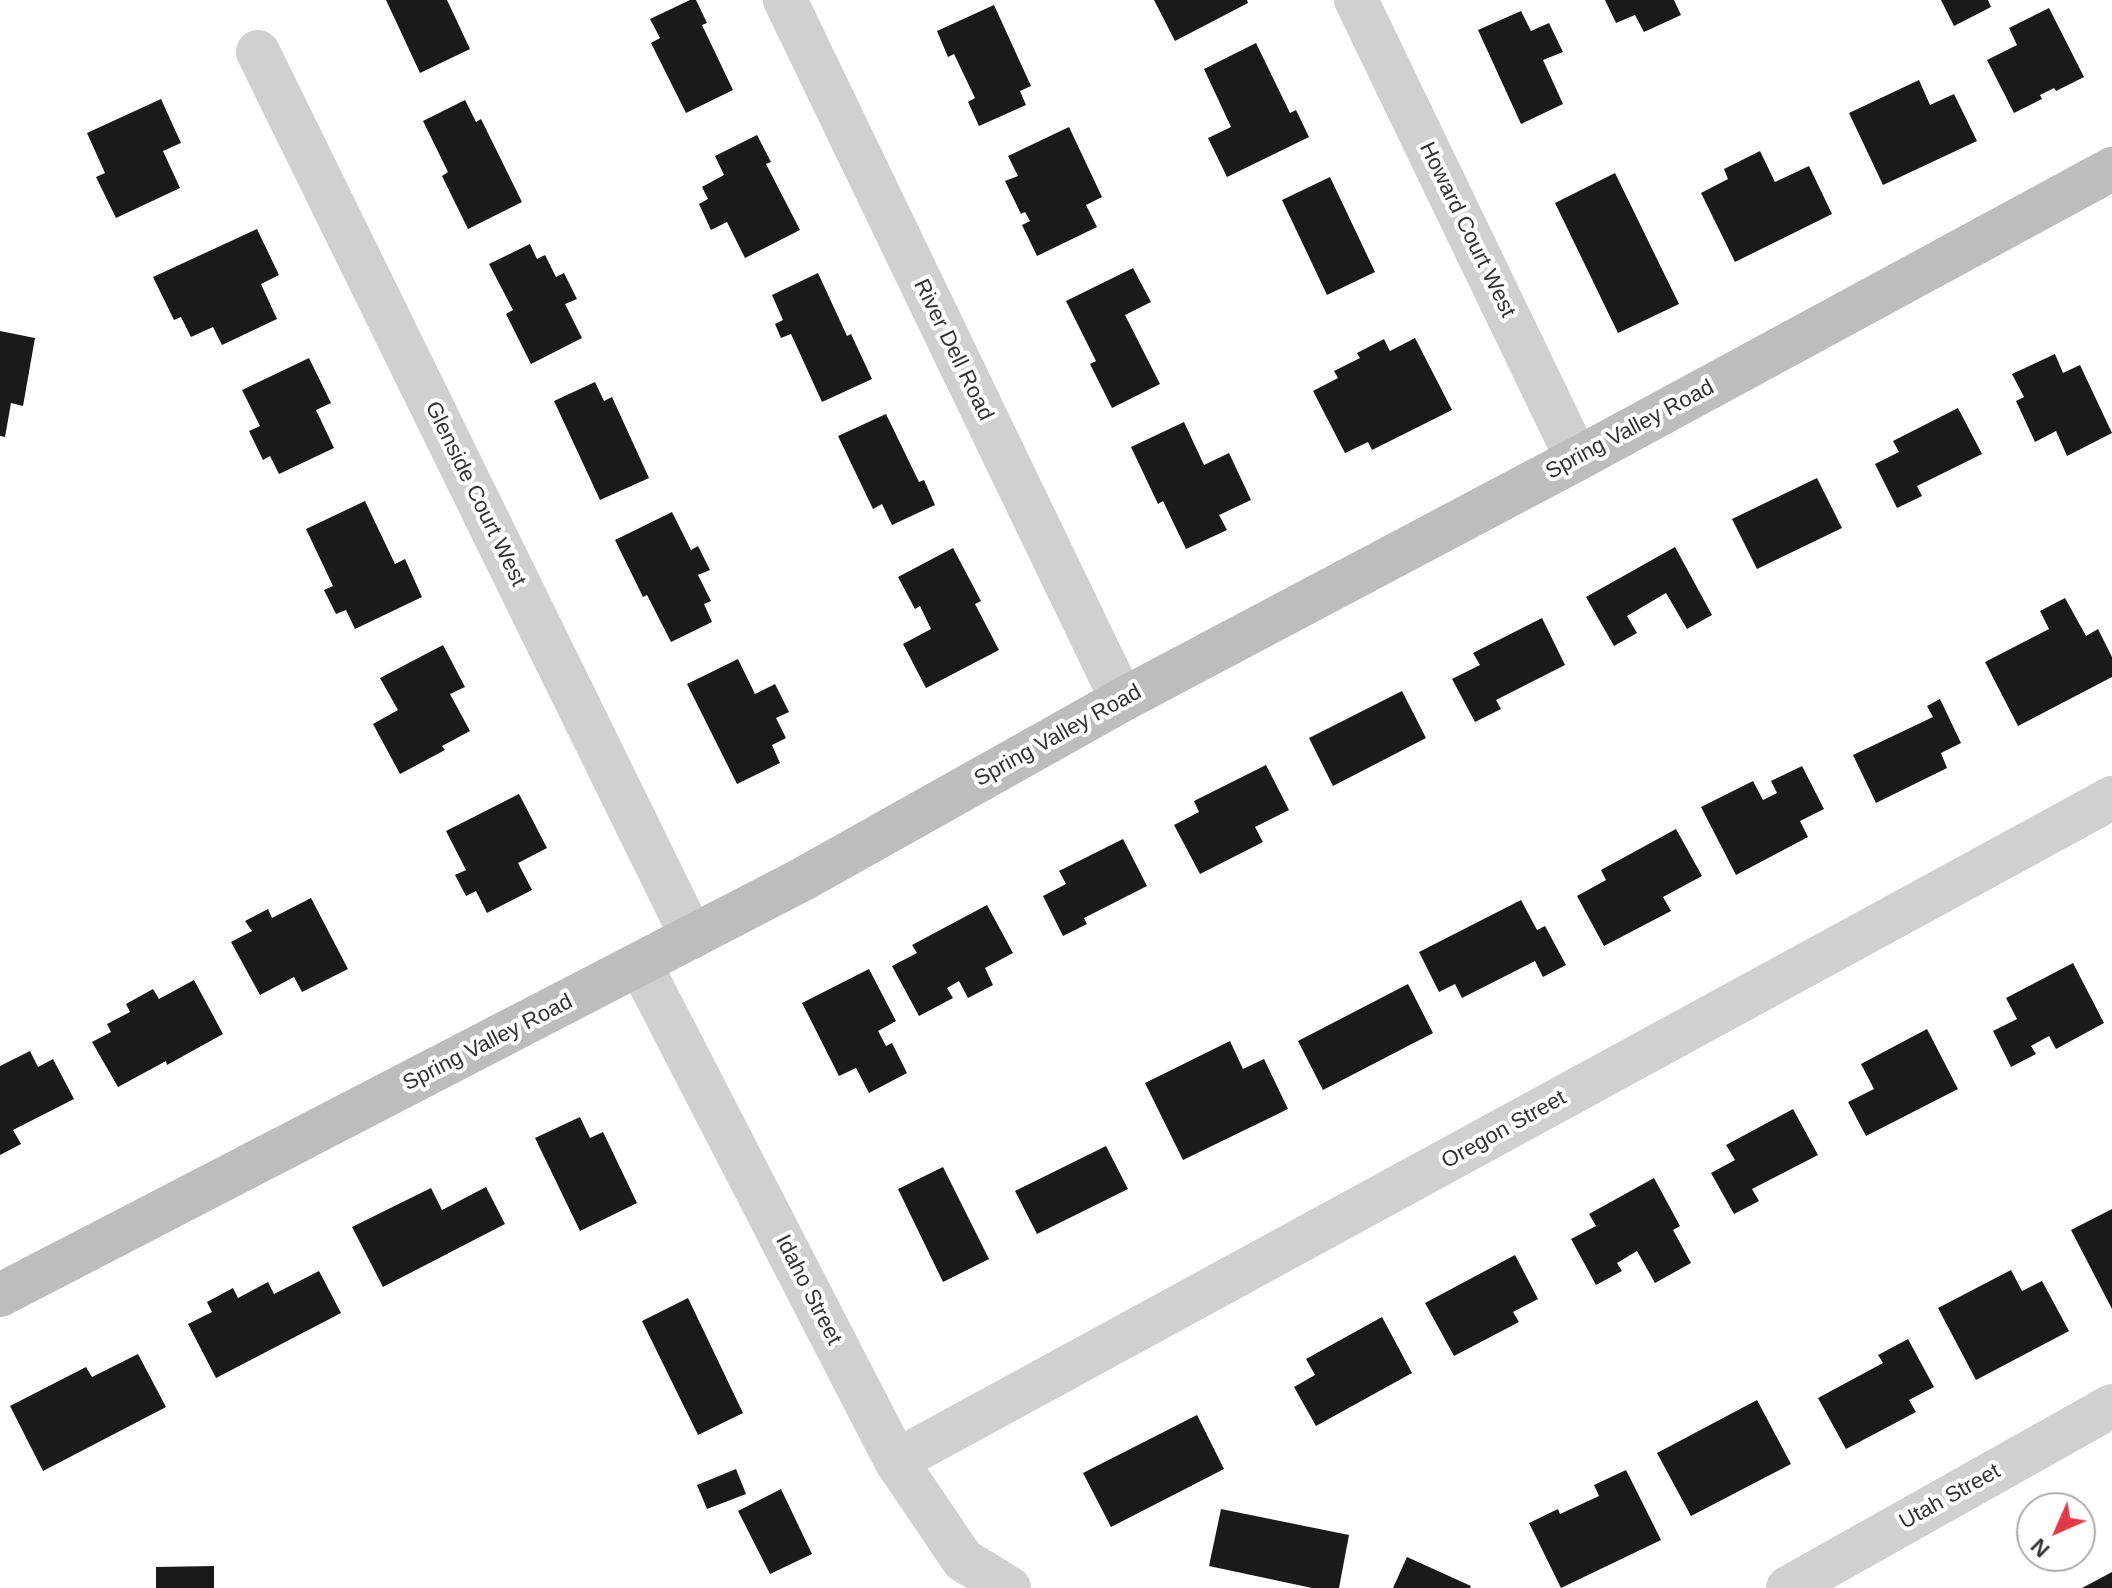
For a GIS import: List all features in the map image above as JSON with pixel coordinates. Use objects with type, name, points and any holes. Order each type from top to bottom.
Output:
[{"type":"street","name":"River Dell Road","points":[[785,0],[1122,700]]},
{"type":"street","name":"Howard Court West","points":[[1356,0],[1577,459]]},
{"type":"street","name":"Glenside Court West","points":[[258,52],[692,937]]},
{"type":"street","name":"Spring Valley Road","points":[[0,1295],[803,879],[1122,700],[1577,459],[2112,169]]},
{"type":"street","name":"Oregon Street","points":[[896,1461],[2112,798]]},
{"type":"street","name":"Idaho Street","points":[[640,964],[896,1461],[963,1560],[1009,1588]]},
{"type":"street","name":"Utah Street","points":[[1788,1588],[2112,1406]]},
{"type":"building","points":[[386,0],[447,0],[470,49],[420,73]]},
{"type":"building","points":[[696,0],[707,23],[702,25],[733,90],[686,113],[651,43],[660,38],[650,19]]},
{"type":"building","points":[[1154,0],[1247,0],[1248,3],[1175,41]]},
{"type":"building","points":[[1605,0],[1674,0],[1681,15],[1644,32],[1635,15],[1616,23]]},
{"type":"building","points":[[1941,0],[1988,0],[1991,7],[1954,26]]},
{"type":"building","points":[[994,5],[1031,86],[1020,91],[1026,105],[979,126],[968,102],[975,98],[954,54],[948,57],[937,31]]},
{"type":"building","points":[[2049,8],[2084,77],[2040,95],[2042,99],[2014,113],[1987,60],[2017,45],[2009,28]]},
{"type":"building","points":[[1521,11],[1531,31],[1549,23],[1563,52],[1543,60],[1563,104],[1521,124],[1478,30]]},
{"type":"building","points":[[1256,43],[1290,113],[1296,110],[1309,137],[1227,177],[1208,138],[1231,127],[1204,69]]},
{"type":"building","points":[[1919,80],[1930,105],[1954,94],[1977,141],[1883,185],[1849,113]]},
{"type":"building","points":[[161,99],[181,143],[163,151],[180,188],[116,218],[96,177],[105,173],[87,133]]},
{"type":"building","points":[[465,100],[476,122],[481,119],[522,202],[468,229],[442,176],[448,172],[423,121]]},
{"type":"building","points":[[1069,127],[1102,197],[1086,205],[1097,227],[1037,256],[1022,225],[1030,221],[1025,212],[1021,214],[1005,181],[1018,176],[1008,156]]},
{"type":"building","points":[[757,135],[771,162],[766,164],[800,230],[745,258],[727,222],[711,230],[699,204],[708,199],[702,187],[724,175],[715,156]]},
{"type":"building","points":[[1760,151],[1775,182],[1809,166],[1832,214],[1735,262],[1701,193],[1728,179],[1724,169]]},
{"type":"building","points":[[1615,173],[1679,304],[1618,333],[1555,203]]},
{"type":"building","points":[[1330,177],[1375,272],[1327,295],[1282,200]]},
{"type":"building","points":[[257,229],[279,275],[261,284],[277,319],[222,345],[213,327],[191,337],[181,317],[174,320],[153,277]]},
{"type":"building","points":[[530,244],[537,259],[545,255],[556,277],[564,273],[577,299],[565,304],[582,338],[531,364],[506,314],[513,310],[489,264]]},
{"type":"building","points":[[1133,268],[1151,302],[1125,315],[1160,384],[1112,408],[1090,364],[1096,361],[1066,301]]},
{"type":"building","points":[[818,273],[847,336],[851,334],[872,379],[822,402],[791,334],[781,338],[775,324],[783,320],[772,295]]},
{"type":"building","points":[[0,331],[35,338],[23,406],[11,403],[5,437],[0,436]]},
{"type":"building","points":[[1415,338],[1452,410],[1372,450],[1368,442],[1345,453],[1313,391],[1338,378],[1334,371],[1360,358],[1357,353],[1384,339],[1390,351]]},
{"type":"building","points":[[2055,354],[2063,373],[2080,365],[2112,433],[2067,456],[2056,431],[2035,442],[2016,401],[2024,397],[2012,374]]},
{"type":"building","points":[[309,358],[331,403],[316,410],[334,448],[279,474],[270,456],[263,460],[249,431],[260,426],[242,390]]},
{"type":"building","points":[[595,382],[604,401],[612,397],[649,478],[600,500],[554,401]]},
{"type":"building","points":[[1958,408],[1982,454],[1917,486],[1922,496],[1897,508],[1875,464],[1899,452],[1893,441]]},
{"type":"building","points":[[886,414],[919,482],[924,480],[935,505],[892,525],[882,504],[873,509],[838,436]]},
{"type":"building","points":[[1184,422],[1204,465],[1229,453],[1251,500],[1219,515],[1227,530],[1186,549],[1163,501],[1158,504],[1131,447]]},
{"type":"building","points":[[1817,478],[1842,528],[1757,569],[1732,519]]},
{"type":"building","points":[[365,501],[395,564],[405,559],[422,597],[355,629],[346,610],[336,614],[324,590],[333,586],[306,529]]},
{"type":"building","points":[[672,512],[691,550],[698,546],[710,570],[698,575],[711,601],[704,604],[712,622],[671,642],[647,595],[643,597],[615,540]]},
{"type":"building","points":[[1675,547],[1712,615],[1687,629],[1666,593],[1627,616],[1637,633],[1614,646],[1586,597]]},
{"type":"building","points":[[953,548],[981,601],[975,604],[999,650],[926,688],[903,644],[931,629],[920,606],[915,609],[898,577]]},
{"type":"building","points":[[2065,598],[2086,636],[2098,629],[2112,657],[2112,677],[2018,726],[1985,662],[2049,629],[2040,611]]},
{"type":"building","points":[[1542,618],[1565,665],[1496,700],[1501,709],[1475,722],[1452,679],[1480,665],[1473,653]]},
{"type":"building","points":[[443,645],[465,687],[450,694],[470,731],[442,746],[445,750],[400,774],[373,724],[398,710],[380,678]]},
{"type":"building","points":[[738,659],[755,694],[775,684],[789,712],[776,718],[786,738],[772,745],[780,763],[737,784],[687,684]]},
{"type":"building","points":[[1402,691],[1426,738],[1333,786],[1309,738]]},
{"type":"building","points":[[1940,699],[1961,743],[1941,753],[1947,768],[1876,803],[1853,755],[1933,717],[1927,706]]},
{"type":"building","points":[[1266,765],[1289,810],[1255,827],[1263,842],[1200,874],[1174,825],[1199,812],[1194,801]]},
{"type":"building","points":[[1802,766],[1824,809],[1800,821],[1808,837],[1736,875],[1701,807],[1753,781],[1763,800],[1777,793],[1771,781]]},
{"type":"building","points":[[519,794],[547,848],[518,863],[532,890],[487,913],[476,891],[466,896],[455,875],[466,870],[446,831]]},
{"type":"building","points":[[1676,829],[1702,876],[1663,897],[1671,911],[1604,946],[1577,896],[1606,880],[1601,870]]},
{"type":"building","points":[[1123,839],[1147,886],[1084,918],[1087,924],[1063,936],[1043,896],[1066,884],[1059,871]]},
{"type":"building","points":[[311,898],[348,969],[302,992],[294,977],[260,995],[231,942],[252,931],[245,921],[268,909],[272,918]]},
{"type":"building","points":[[1521,900],[1537,930],[1545,926],[1566,965],[1543,977],[1535,961],[1462,998],[1455,984],[1439,992],[1419,952]]},
{"type":"building","points":[[987,905],[1013,953],[985,968],[993,985],[968,998],[959,981],[947,988],[953,998],[919,1016],[892,966],[917,953],[912,945]]},
{"type":"building","points":[[2073,963],[2104,1023],[2056,1049],[2049,1036],[2031,1046],[2036,1054],[2011,1067],[1993,1031],[2017,1019],[2006,998]]},
{"type":"building","points":[[869,969],[896,1021],[878,1031],[886,1046],[892,1043],[907,1073],[869,1093],[856,1068],[839,1076],[802,1003]]},
{"type":"building","points":[[194,980],[223,1034],[167,1065],[166,1061],[118,1087],[92,1042],[111,1032],[107,1024],[130,1012],[126,1004],[153,989],[159,999]]},
{"type":"building","points":[[1408,984],[1433,1033],[1323,1090],[1298,1041]]},
{"type":"building","points":[[1927,1029],[1958,1089],[1866,1136],[1848,1102],[1874,1089],[1861,1064]]},
{"type":"building","points":[[1230,1041],[1243,1069],[1264,1059],[1288,1109],[1183,1160],[1145,1083]]},
{"type":"building","points":[[30,1051],[38,1067],[53,1059],[74,1099],[13,1130],[21,1144],[0,1155],[0,1066]]},
{"type":"building","points":[[1793,1109],[1818,1155],[1752,1189],[1759,1201],[1734,1214],[1711,1173],[1735,1160],[1726,1145]]},
{"type":"building","points":[[580,1117],[590,1138],[603,1132],[637,1203],[580,1231],[535,1138]]},
{"type":"building","points":[[1106,1146],[1128,1189],[1037,1234],[1015,1191]]},
{"type":"building","points":[[943,1167],[989,1259],[943,1282],[898,1189]]},
{"type":"building","points":[[1654,1178],[1680,1226],[1673,1230],[1691,1263],[1655,1283],[1637,1251],[1617,1263],[1622,1271],[1596,1285],[1571,1239],[1596,1226],[1589,1214]]},
{"type":"building","points":[[486,1187],[505,1224],[383,1287],[352,1227],[431,1188],[442,1210]]},
{"type":"building","points":[[2112,1209],[2112,1309],[2071,1230]]},
{"type":"building","points":[[1515,1255],[1538,1299],[1513,1312],[1519,1322],[1454,1356],[1425,1303]]},
{"type":"building","points":[[2011,1270],[2022,1291],[2042,1281],[2069,1331],[1976,1380],[1938,1308]]},
{"type":"building","points":[[319,1271],[341,1313],[216,1378],[188,1324],[212,1312],[207,1302],[233,1288],[238,1298],[268,1282],[274,1294]]},
{"type":"building","points":[[688,1298],[743,1413],[698,1435],[642,1321]]},
{"type":"building","points":[[1382,1317],[1412,1373],[1316,1426],[1294,1387],[1315,1375],[1306,1359]]},
{"type":"building","points":[[1908,1339],[1934,1387],[1909,1400],[1916,1412],[1846,1449],[1818,1398],[1883,1363],[1878,1355]]},
{"type":"building","points":[[138,1354],[166,1407],[43,1471],[10,1406],[86,1367],[92,1377]]},
{"type":"building","points":[[1757,1400],[1791,1464],[1691,1516],[1657,1453]]},
{"type":"building","points":[[1197,1415],[1224,1469],[1111,1527],[1083,1473]]},
{"type":"building","points":[[736,1469],[746,1494],[707,1509],[697,1485]]},
{"type":"building","points":[[1626,1470],[1661,1540],[1561,1588],[1529,1523],[1558,1509],[1560,1514],[1599,1496],[1594,1485]]},
{"type":"building","points":[[781,1489],[812,1554],[770,1574],[738,1511]]},
{"type":"building","points":[[1221,1509],[1349,1535],[1339,1588],[1312,1588],[1209,1566]]},
{"type":"building","points":[[1407,1557],[1471,1586],[1393,1588]]},
{"type":"building","points":[[214,1566],[214,1588],[156,1588],[156,1567]]},
{"type":"building","points":[[2112,1572],[2112,1588],[2082,1588]]}]
